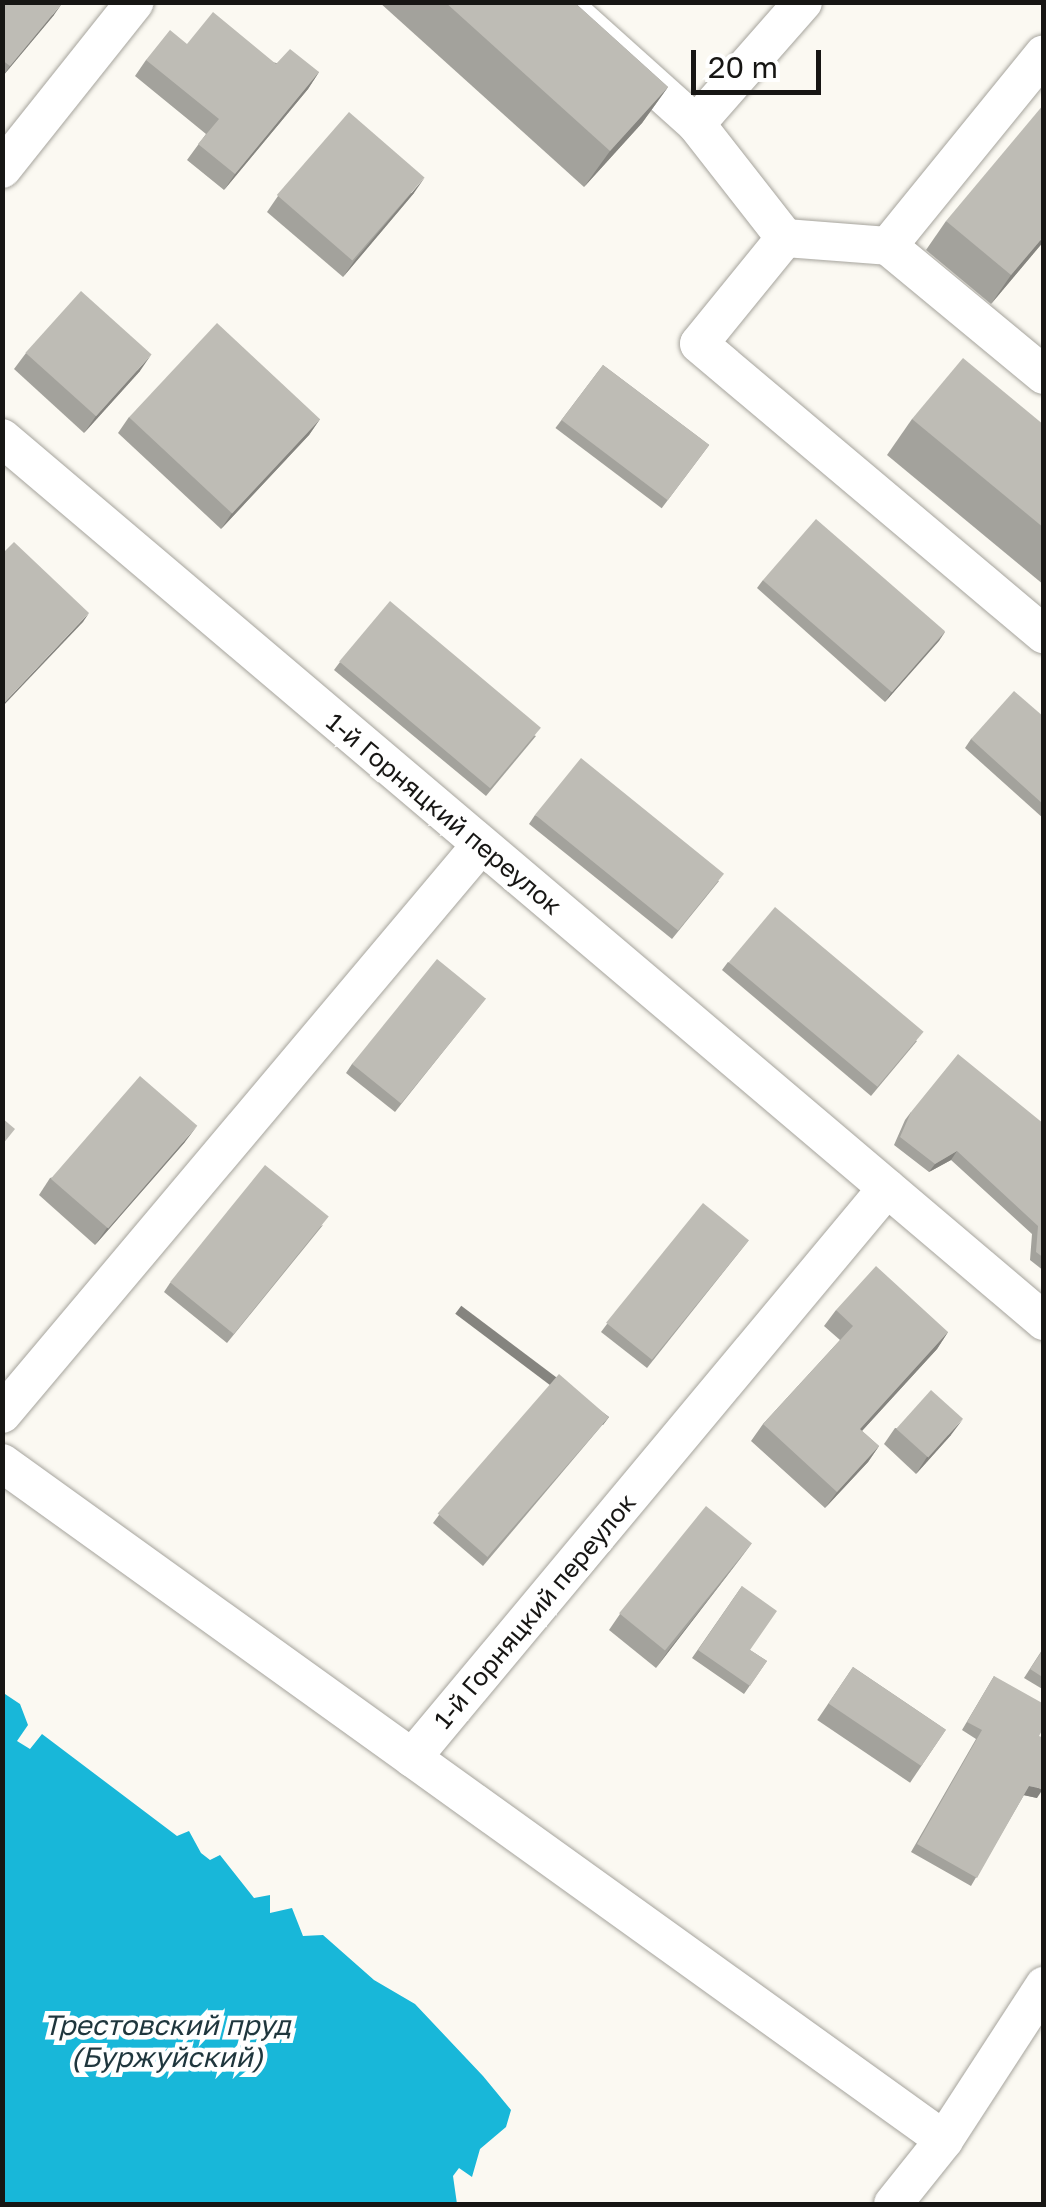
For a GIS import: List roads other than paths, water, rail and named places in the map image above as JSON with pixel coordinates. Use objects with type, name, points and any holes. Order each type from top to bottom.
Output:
[{"type":"street","points":[[2,169],[134,2]]},
{"type":"street","points":[[560,2],[696,124],[785,238],[888,246],[1044,375]]},
{"type":"street","points":[[696,124],[803,2]]},
{"type":"street","points":[[888,246],[1044,54]]},
{"type":"street","points":[[785,238],[699,344],[1044,635]]},
{"type":"street","name":"1-й Горняцкий переулок","points":[[2,438],[1044,1321]]},
{"type":"street","points":[[2,1414],[480,846]]},
{"type":"street","name":"1-й Горняцкий переулок","points":[[412,1758],[888,1188]]},
{"type":"street","points":[[2,1463],[944,2140]]},
{"type":"street","points":[[892,2204],[944,2140],[1044,1986]]},
{"type":"water","name":"Трестовский пруд (Буржуйский)","points":[[2,1692],[20,1704],[28,1725],[17,1741],[30,1749],[42,1734],[177,1836],[189,1831],[201,1853],[210,1860],[220,1855],[254,1898],[270,1895],[270,1913],[292,1908],[303,1936],[323,1935],[374,1980],[415,2004],[483,2076],[511,2110],[506,2127],[480,2149],[472,2177],[459,2168],[453,2176],[457,2204],[3,2204]]}]
